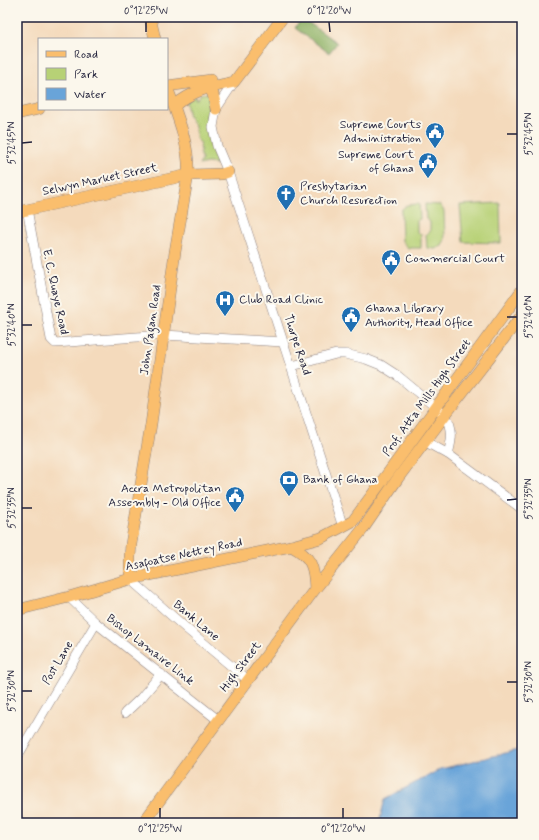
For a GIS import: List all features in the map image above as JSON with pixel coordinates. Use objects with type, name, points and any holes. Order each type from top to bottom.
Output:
[{"type":"main road","points":[[150,17],[155,38]]},
{"type":"main road","points":[[174,106],[192,93],[237,78],[283,17]]},
{"type":"main road","points":[[168,86],[237,78]]},
{"type":"main road","points":[[209,87],[213,94],[216,109]]},
{"type":"main road","name":"John Pagan Road","points":[[130,579],[131,551],[189,163],[187,151],[168,89]]},
{"type":"main road","points":[[17,114],[38,109]]},
{"type":"main road","name":"Selwyn Market Street","points":[[22,210],[188,175],[222,174],[228,172]]},
{"type":"main road","name":"Prof. Atta Mills High Street","points":[[353,521],[522,290]]},
{"type":"main road","name":"Prof. Atta Mills High Street","points":[[363,529],[398,478],[522,315]]},
{"type":"main road","points":[[353,521],[363,529]]},
{"type":"main road","name":"Asafoatse Nettey Road","points":[[17,610],[69,597],[130,579],[291,546],[321,538],[353,521]]},
{"type":"main road","name":"High Street","points":[[146,822],[218,720],[315,589],[363,529]]},
{"type":"main road","points":[[291,546],[299,550],[312,565],[314,571],[315,589]]},
{"type":"street","name":"Thorpe Road","points":[[237,78],[216,109],[213,127],[214,136],[228,172],[343,527]]},
{"type":"street","name":"E. C. Quaye Road","points":[[22,210],[52,342],[55,343],[164,334],[283,342]]},
{"type":"street","points":[[292,366],[336,354],[345,354],[366,359],[381,365],[398,376],[445,415],[450,422],[452,439],[448,454]]},
{"type":"street","points":[[426,442],[448,454],[522,509]]},
{"type":"street","name":"Bank Lane","points":[[130,579],[248,680]]},
{"type":"street","name":"Bishop Lamaire Link","points":[[69,597],[96,623],[218,720]]},
{"type":"street","name":"Post Lane","points":[[17,757],[96,623]]},
{"type":"street","points":[[125,713],[141,698],[161,674]]},
{"type":"street","points":[[17,819],[24,823]]},
{"type":"green space","points":[[302,18],[337,43],[329,53],[295,28]]},
{"type":"green space","points":[[208,93],[207,131],[216,164],[207,163],[199,165],[202,160],[200,153],[201,143],[197,140],[195,126],[189,117],[186,102],[195,96],[195,99],[197,99],[200,94]]},
{"type":"green space","points":[[500,203],[501,243],[463,242],[460,205]]},
{"type":"green space","points":[[419,204],[420,219],[417,220],[417,232],[421,234],[421,248],[408,248],[402,241],[401,210],[407,205]]},
{"type":"green space","points":[[425,204],[440,205],[444,211],[445,239],[442,246],[435,249],[427,248],[426,234],[430,232],[430,222],[426,219]]},
{"type":"water","points":[[522,749],[522,823],[379,823],[385,799],[441,769]]},
{"type":"place","name":"Supreme Courts Administration","points":[[435,149]]},
{"type":"place","name":"Supreme Court of Ghana","points":[[428,179]]},
{"type":"place","name":"Presbytarian Church Resurection","points":[[286,211]]},
{"type":"place","name":"Commercial Court","points":[[391,276]]},
{"type":"place","name":"Club Road Clinic","points":[[225,317]]},
{"type":"place","name":"Ghana Library Authority, Head Office","points":[[351,333]]},
{"type":"place","name":"Bank of Ghana","points":[[289,497]]},
{"type":"place","name":"Accra Metropolitan Assembly - Old Office","points":[[235,513]]}]
